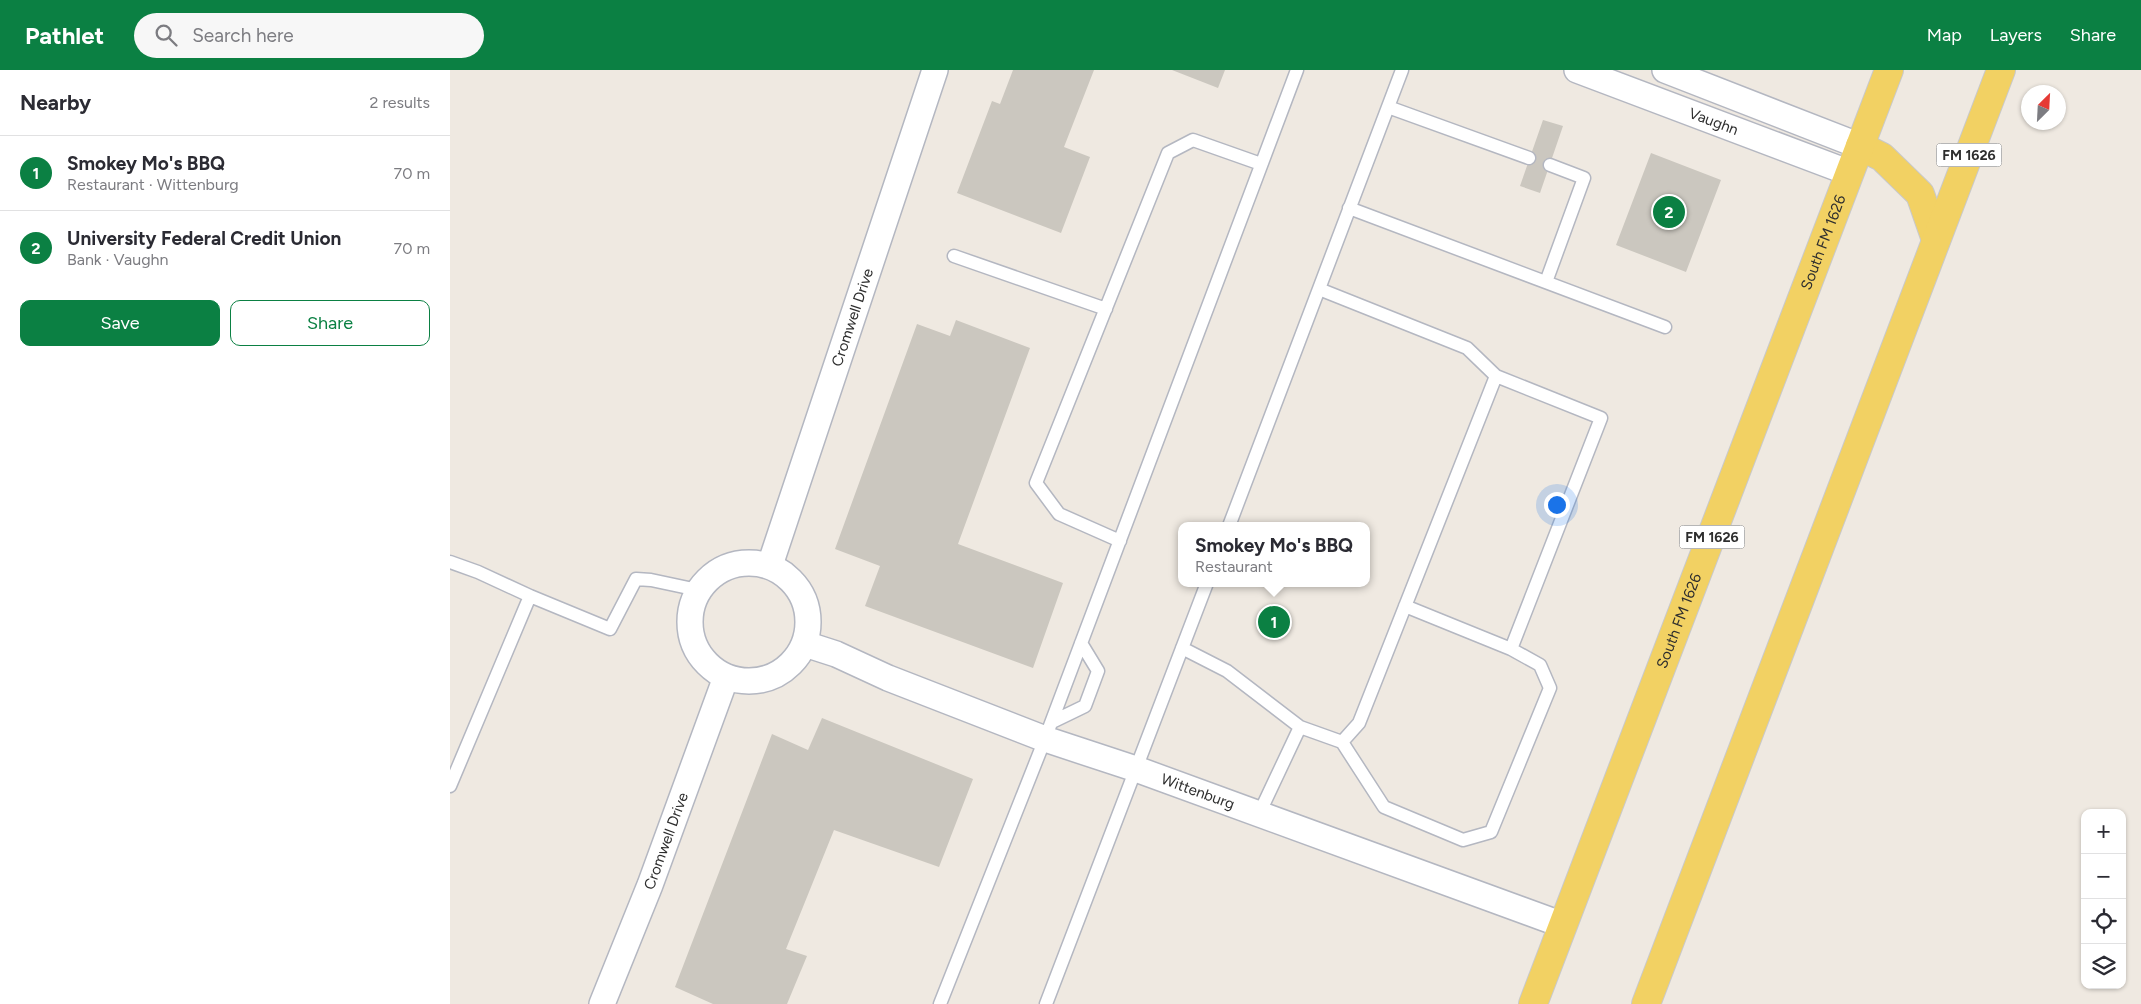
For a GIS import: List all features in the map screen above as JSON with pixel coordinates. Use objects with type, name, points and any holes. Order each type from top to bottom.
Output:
[{"type":"main road","name":"South FM 1626","points":[[1533,1004],[1889,70]]},
{"type":"main road","name":"FM 1626","points":[[1646,1004],[2001,70]]},
{"type":"main road","points":[[1860,146],[1882,156],[1920,194],[1936,240]]},
{"type":"street","name":"Cromwell Drive","points":[[770,565],[936,70]]},
{"type":"street","name":"Vaughn","points":[[1577,70],[1850,172]]},
{"type":"street","name":"Vaughn","points":[[1665,70],[1860,146]]},
{"type":"street","points":[[750,562],[770,565],[786,575],[800,589],[807,606],[809,625],[805,644],[796,660],[781,672],[764,680],[745,681],[726,677],[709,666],[696,649],[690,630],[691,610],[698,590],[712,575],[730,565],[750,562]]},
{"type":"street","name":"Wittenburg","points":[[805,644],[836,654],[888,678],[1048,730],[1136,769],[1563,925]]},
{"type":"street","name":"Cromwell Drive","points":[[602,1004],[650,885],[726,677]]},
{"type":"lane","points":[[940,1004],[1048,730],[1297,70]]},
{"type":"lane","points":[[1231,522],[1402,70]]},
{"type":"lane","points":[[1388,107],[1529,158]]},
{"type":"lane","points":[[1120,541],[1059,514],[1036,483],[1168,153],[1192,140],[1262,164]]},
{"type":"lane","points":[[1546,282],[1584,178],[1550,165]]},
{"type":"lane","points":[[1349,208],[1665,327]]},
{"type":"lane","points":[[954,256],[1106,308]]},
{"type":"lane","points":[[1318,289],[1467,348],[1496,376],[1601,418],[1511,649]]},
{"type":"lane","points":[[1342,742],[1359,723],[1496,376]]},
{"type":"lane","points":[[450,562],[478,572],[610,629],[636,579],[651,580],[698,590]]},
{"type":"lane","points":[[1046,1004],[1205,587]]},
{"type":"lane","points":[[450,786],[530,596]]},
{"type":"lane","points":[[1182,648],[1227,671],[1300,727],[1342,742],[1384,807],[1463,840],[1491,832],[1550,688],[1540,664],[1511,649],[1406,606]]},
{"type":"lane","points":[[1048,730],[1085,706],[1098,671],[1081,643]]},
{"type":"lane","points":[[1259,814],[1300,727]]},
{"type":"building","points":[[1013,70],[1094,70],[1064,147],[1090,157],[1061,233],[957,193],[992,101],[1000,104]]},
{"type":"building","points":[[1172,70],[1225,70],[1218,88]]},
{"type":"building","points":[[1543,120],[1563,126],[1540,193],[1520,186]]},
{"type":"building","points":[[1651,153],[1721,180],[1686,272],[1616,245]]},
{"type":"building","points":[[956,320],[1030,348],[958,544],[1063,583],[1033,668],[865,606],[880,566],[835,549],[917,324],[950,336]]},
{"type":"building","points":[[822,718],[973,779],[939,867],[834,830],[786,949],[807,956],[787,1004],[713,1004],[675,987],[772,734],[808,750]]},
{"type":"place","name":"University Federal Credit Union","points":[[1669,212]]},
{"type":"place","name":"Smokey Mo's BBQ","points":[[1274,622]]}]
